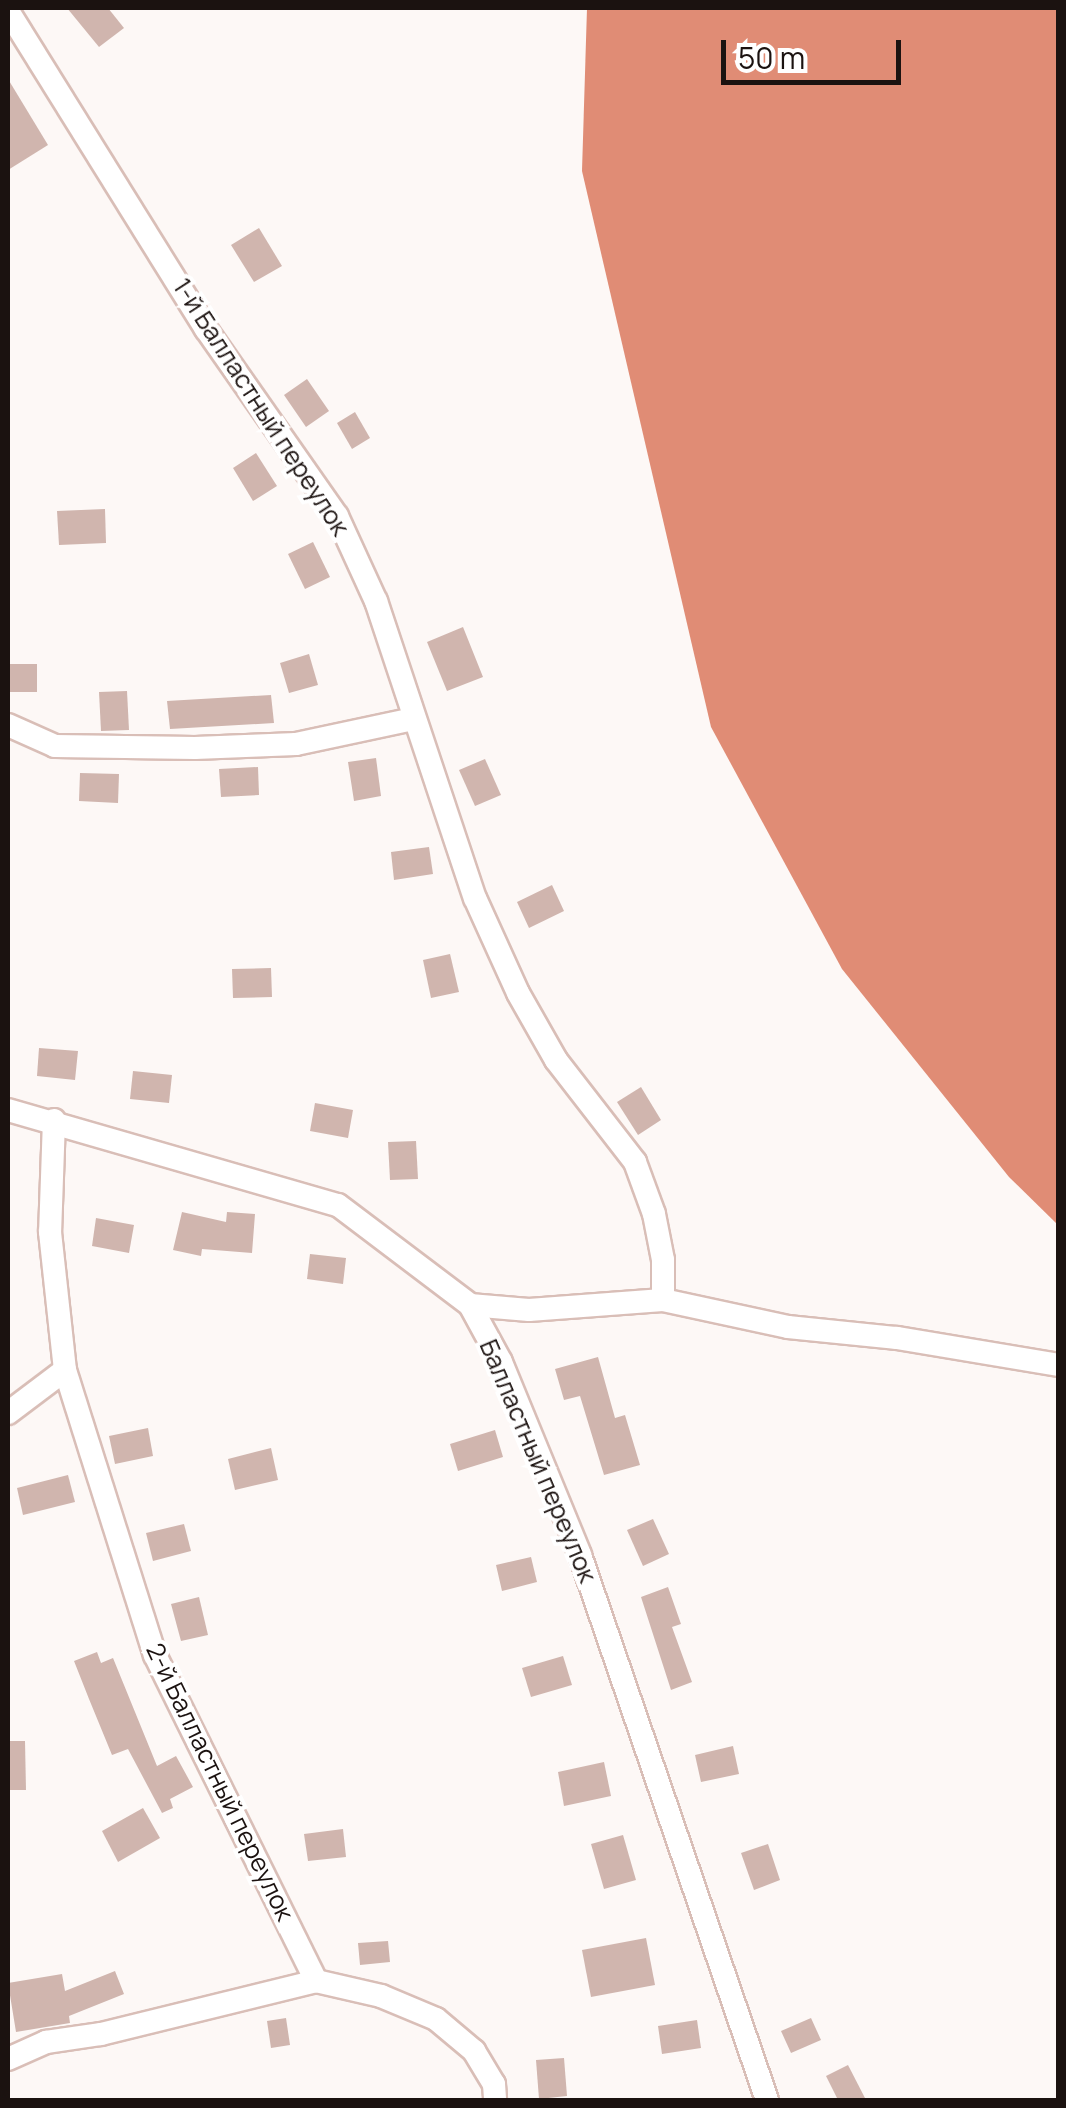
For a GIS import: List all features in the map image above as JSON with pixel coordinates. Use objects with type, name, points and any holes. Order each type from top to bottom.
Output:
[{"type":"street","name":"1-й Балластный переулок","points":[[8,11],[206,329],[337,516],[376,601],[476,898],[518,993],[556,1060],[635,1162],[654,1214],[664,1260],[663,1300]]},
{"type":"street","points":[[8,725],[54,746],[160,749],[296,744],[414,718]]},
{"type":"street","name":"Балластный переулок","points":[[8,1110],[54,1120],[100,1138],[338,1205],[470,1305],[501,1362],[580,1554],[767,2100]]},
{"type":"street","name":"2-й Балластный переулок","points":[[54,1120],[50,1232],[64,1370],[154,1655],[316,1981]]},
{"type":"street","points":[[470,1305],[529,1310],[663,1300],[788,1327],[896,1338],[1058,1366]]},
{"type":"street","points":[[8,1413],[64,1370]]},
{"type":"street","points":[[8,2058],[46,2042],[100,2034],[316,1981],[380,1996],[436,2020],[474,2051],[494,2084],[495,2100]]},
{"type":"shaded area","points":[[587,8],[1058,8],[1058,1225],[1009,1177],[842,969],[711,727],[582,171]]},
{"type":"building","points":[[67,8],[108,8],[124,28],[99,47]]},
{"type":"building","points":[[8,79],[48,145],[8,170]]},
{"type":"building","points":[[259,228],[282,266],[254,282],[231,245]]},
{"type":"building","points":[[307,379],[329,411],[306,427],[284,395]]},
{"type":"building","points":[[355,412],[370,438],[352,449],[337,423]]},
{"type":"building","points":[[256,453],[277,486],[253,501],[233,468]]},
{"type":"building","points":[[105,509],[106,543],[59,545],[57,511]]},
{"type":"building","points":[[313,542],[330,577],[305,589],[288,554]]},
{"type":"building","points":[[463,627],[483,677],[447,691],[427,642]]},
{"type":"building","points":[[309,654],[318,685],[289,693],[280,663]]},
{"type":"building","points":[[8,664],[37,664],[37,692],[8,692]]},
{"type":"building","points":[[127,691],[129,730],[101,731],[99,692]]},
{"type":"building","points":[[271,695],[274,723],[170,729],[167,701]]},
{"type":"building","points":[[376,758],[381,796],[354,801],[348,762]]},
{"type":"building","points":[[485,759],[501,795],[475,806],[459,770]]},
{"type":"building","points":[[258,767],[259,795],[221,797],[219,769]]},
{"type":"building","points":[[80,773],[119,774],[118,803],[79,801]]},
{"type":"building","points":[[429,847],[433,874],[394,880],[391,852]]},
{"type":"building","points":[[552,885],[564,911],[529,928],[517,902]]},
{"type":"building","points":[[450,954],[459,992],[431,998],[423,960]]},
{"type":"building","points":[[271,968],[272,997],[233,998],[232,969]]},
{"type":"building","points":[[39,1048],[78,1051],[75,1080],[37,1076]]},
{"type":"building","points":[[133,1071],[172,1075],[169,1103],[130,1099]]},
{"type":"building","points":[[641,1087],[661,1120],[638,1135],[617,1102]]},
{"type":"building","points":[[315,1103],[353,1110],[348,1138],[310,1131]]},
{"type":"building","points":[[416,1141],[418,1179],[390,1180],[388,1142]]},
{"type":"building","points":[[182,1212],[226,1222],[227,1212],[255,1214],[252,1253],[202,1249],[201,1256],[173,1250]]},
{"type":"building","points":[[96,1218],[134,1225],[129,1253],[92,1246]]},
{"type":"building","points":[[310,1254],[346,1258],[343,1284],[307,1279]]},
{"type":"building","points":[[598,1357],[615,1418],[625,1415],[640,1465],[604,1475],[580,1396],[564,1400],[555,1369]]},
{"type":"building","points":[[148,1428],[153,1456],[115,1464],[109,1436]]},
{"type":"building","points":[[495,1430],[503,1457],[458,1471],[450,1444]]},
{"type":"building","points":[[271,1448],[278,1480],[235,1490],[228,1459]]},
{"type":"building","points":[[68,1475],[75,1502],[23,1515],[17,1488]]},
{"type":"building","points":[[653,1519],[669,1554],[643,1566],[627,1530]]},
{"type":"building","points":[[184,1524],[191,1551],[153,1561],[146,1533]]},
{"type":"building","points":[[531,1557],[537,1582],[502,1591],[496,1565]]},
{"type":"building","points":[[668,1587],[681,1624],[672,1627],[692,1682],[671,1690],[641,1597]]},
{"type":"building","points":[[199,1597],[208,1635],[181,1641],[171,1604]]},
{"type":"building","points":[[97,1652],[101,1663],[113,1658],[157,1766],[176,1756],[193,1787],[170,1799],[173,1808],[162,1813],[128,1749],[112,1755],[89,1699],[74,1661]]},
{"type":"building","points":[[563,1656],[572,1685],[531,1697],[522,1668]]},
{"type":"building","points":[[8,1741],[25,1741],[26,1790],[8,1790]]},
{"type":"building","points":[[733,1746],[739,1774],[701,1782],[695,1755]]},
{"type":"building","points":[[604,1762],[611,1796],[564,1806],[558,1772]]},
{"type":"building","points":[[143,1808],[160,1838],[118,1862],[102,1831]]},
{"type":"building","points":[[343,1829],[346,1857],[308,1861],[304,1834]]},
{"type":"building","points":[[623,1835],[636,1880],[604,1889],[591,1844]]},
{"type":"building","points":[[768,1844],[780,1880],[754,1890],[741,1853]]},
{"type":"building","points":[[646,1938],[655,1985],[591,1997],[582,1950]]},
{"type":"building","points":[[388,1941],[390,1962],[360,1965],[358,1943]]},
{"type":"building","points":[[115,1971],[124,1994],[69,2016],[70,2023],[16,2032],[8,1983],[62,1974],[65,1991]]},
{"type":"building","points":[[286,2018],[290,2045],[271,2048],[267,2021]]},
{"type":"building","points":[[811,2018],[821,2040],[791,2053],[781,2031]]},
{"type":"building","points":[[697,2020],[701,2048],[662,2054],[658,2026]]},
{"type":"building","points":[[564,2058],[567,2096],[539,2099],[536,2060]]},
{"type":"building","points":[[848,2065],[866,2100],[838,2100],[826,2076]]}]
